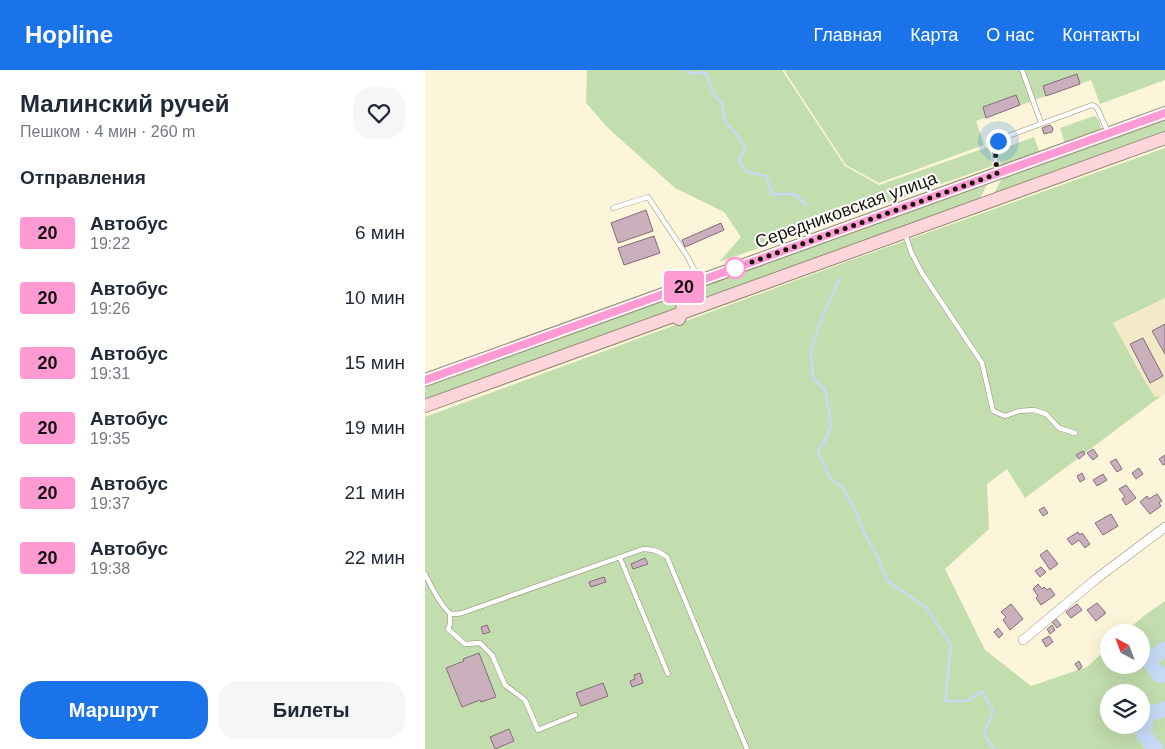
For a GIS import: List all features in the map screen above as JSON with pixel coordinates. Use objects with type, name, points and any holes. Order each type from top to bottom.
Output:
[{"type":"street","name":"Середниковская улица","points":[[425,380],[1165,112]]},
{"type":"street","points":[[425,406],[905,232],[1164,141]]},
{"type":"street","points":[[673,291],[681,299],[683,305],[682,313]]},
{"type":"street","points":[[1023,640],[1096,579],[1165,527]]},
{"type":"lane","points":[[1022,70],[1041,123]]},
{"type":"lane","points":[[997,174],[995,147],[998,141],[1041,123],[1092,105],[1097,108],[1109,133]]},
{"type":"lane","points":[[613,208],[648,197],[687,256],[700,281]]},
{"type":"lane","points":[[905,232],[911,252],[922,274],[982,363],[993,412],[1005,416],[1019,411],[1034,410],[1046,414],[1059,428],[1075,433]]},
{"type":"lane","points":[[450,613],[462,613],[643,549],[653,549],[661,552],[667,557],[747,749]]},
{"type":"lane","points":[[620,558],[669,674]]},
{"type":"lane","points":[[425,574],[440,601],[450,613],[448,629],[465,644],[480,643],[492,655],[505,685],[525,700],[538,730],[575,715]]},
{"type":"shaded area","points":[[1165,298],[1165,393],[1155,397],[1113,323]]},
{"type":"green space","points":[[587,70],[782,70],[845,166],[879,185],[988,147],[992,166],[719,262],[741,237],[724,212],[675,188],[609,129],[586,103]]},
{"type":"green space","points":[[784,70],[1165,70],[1165,80],[1100,104],[1091,80],[976,121],[984,145],[879,183],[846,165]]},
{"type":"green space","points":[[1094,116],[1100,122],[1100,131],[1065,144],[1060,128]]},
{"type":"green space","points":[[1165,117],[1165,134],[992,197],[1002,178]]},
{"type":"green space","points":[[1034,137],[1039,151],[1001,165],[998,156],[1000,152],[1005,148]]},
{"type":"green space","points":[[1165,148],[1165,298],[1113,323],[1155,397],[1161,396],[1025,498],[1007,469],[987,484],[989,529],[945,569],[985,650],[1031,686],[1087,667],[1100,655],[1100,674],[1150,674],[1150,624],[1134,624],[1165,601],[1165,749],[425,749],[425,417],[846,262]]},
{"type":"green space","points":[[988,182],[979,201],[425,399],[425,383]]},
{"type":"building","points":[[1077,74],[1080,84],[1046,96],[1043,86]]},
{"type":"building","points":[[1016,95],[1020,105],[986,118],[983,107]]},
{"type":"building","points":[[1050,125],[1053,128],[1052,132],[1044,134],[1042,128]]},
{"type":"building","points":[[646,210],[653,231],[618,243],[611,223]]},
{"type":"building","points":[[721,223],[724,230],[685,247],[682,240]]},
{"type":"building","points":[[654,236],[660,253],[624,265],[618,248]]},
{"type":"building","points":[[1165,324],[1165,354],[1152,331]]},
{"type":"building","points":[[1143,338],[1163,376],[1150,383],[1130,344]]},
{"type":"building","points":[[1093,449],[1098,456],[1093,460],[1087,453]]},
{"type":"building","points":[[1083,451],[1085,454],[1079,459],[1076,455]]},
{"type":"building","points":[[1165,455],[1165,464],[1163,465],[1159,459]]},
{"type":"building","points":[[1116,459],[1122,469],[1117,472],[1110,462]]},
{"type":"building","points":[[1139,468],[1143,474],[1136,479],[1132,473]]},
{"type":"building","points":[[1082,473],[1085,479],[1080,482],[1077,476]]},
{"type":"building","points":[[1103,474],[1107,480],[1097,486],[1093,480]]},
{"type":"building","points":[[1126,485],[1136,498],[1126,505],[1122,499],[1125,497],[1119,489]]},
{"type":"building","points":[[1157,494],[1162,501],[1159,503],[1161,506],[1150,514],[1140,502],[1147,496],[1149,499]]},
{"type":"building","points":[[1044,507],[1048,513],[1043,516],[1039,510]]},
{"type":"building","points":[[1111,514],[1118,526],[1103,535],[1095,523]]},
{"type":"building","points":[[1078,532],[1080,535],[1082,533],[1090,544],[1085,548],[1079,540],[1072,545],[1067,539]]},
{"type":"building","points":[[1047,550],[1058,564],[1050,570],[1040,555]]},
{"type":"building","points":[[645,558],[648,564],[633,569],[631,564]]},
{"type":"building","points":[[1041,567],[1046,572],[1040,577],[1035,571]]},
{"type":"building","points":[[604,577],[606,582],[591,587],[589,582]]},
{"type":"building","points":[[1038,584],[1042,589],[1044,587],[1047,590],[1050,588],[1055,595],[1041,605],[1033,589]]},
{"type":"building","points":[[1097,603],[1106,613],[1096,621],[1087,610]]},
{"type":"building","points":[[1011,604],[1023,619],[1010,630],[1003,620],[1006,617],[1001,612]]},
{"type":"building","points":[[1077,604],[1082,610],[1071,618],[1066,612]]},
{"type":"building","points":[[1056,619],[1061,625],[1057,628],[1052,622]]},
{"type":"building","points":[[487,625],[490,632],[483,634],[481,627]]},
{"type":"building","points":[[1052,625],[1055,630],[1050,634],[1047,629]]},
{"type":"building","points":[[998,628],[1003,634],[999,638],[994,632]]},
{"type":"building","points":[[1049,636],[1053,642],[1046,647],[1042,640]]},
{"type":"building","points":[[479,653],[496,697],[481,702],[480,700],[462,707],[446,668]]},
{"type":"building","points":[[1079,661],[1082,667],[1079,670],[1075,664]]},
{"type":"building","points":[[640,673],[643,683],[632,687],[630,681],[635,679],[634,675]]},
{"type":"building","points":[[603,683],[608,696],[581,706],[576,693]]},
{"type":"building","points":[[509,729],[514,741],[495,749],[490,737]]},
{"type":"waterway","points":[[687,70],[689,73],[702,72],[707,74],[713,93],[723,105],[725,122],[738,136],[746,149],[738,160],[747,172],[766,176],[772,194],[795,194],[806,205]]},
{"type":"waterway","points":[[839,279],[819,325],[811,352],[813,378],[825,390],[831,425],[826,439],[818,452],[830,479],[842,487],[856,512],[864,533],[877,555],[887,581],[926,607],[951,645],[945,701],[967,701],[982,691],[993,711],[984,735],[994,749]]},
{"type":"waterway","points":[[1165,649],[1149,660],[1159,675],[1165,675]]},
{"type":"waterway","points":[[1156,749],[1143,734],[1147,714],[1165,709]]},
{"type":"bus line","name":"20","points":[[425,380],[1165,113]]},
{"type":"route","points":[[735,268],[997,174],[995,147],[998,141]]}]
